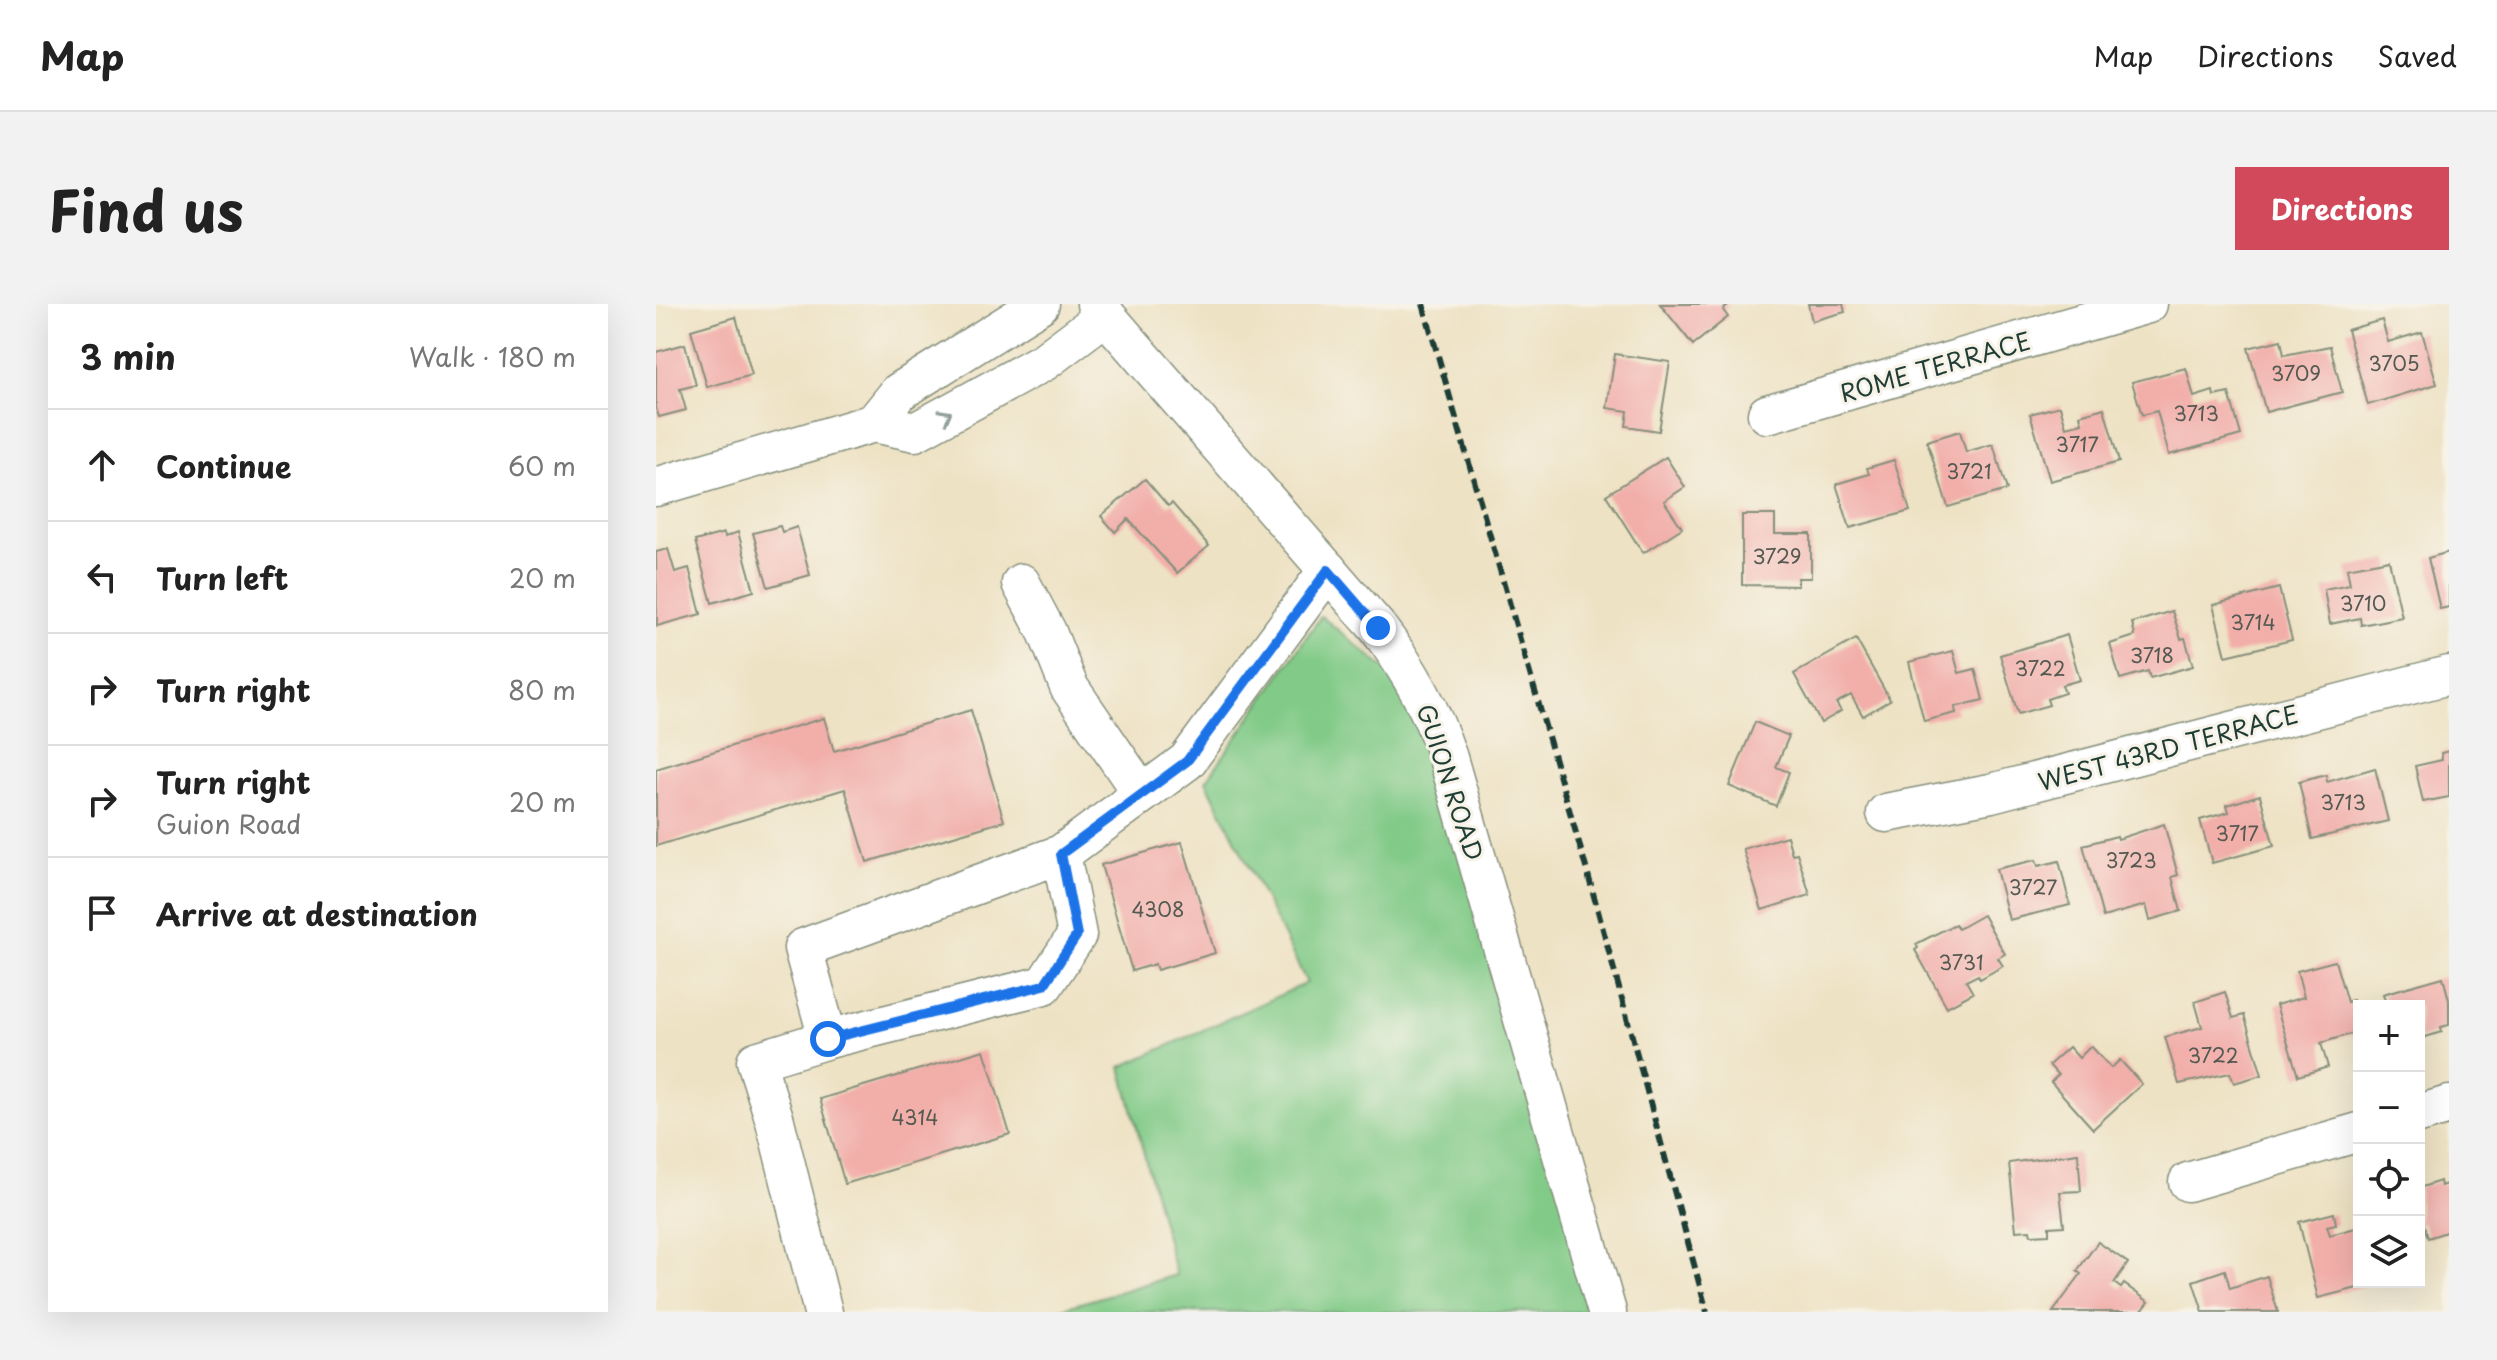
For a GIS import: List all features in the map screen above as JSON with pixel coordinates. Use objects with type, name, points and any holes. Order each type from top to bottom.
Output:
[{"type":"street","points":[[874,423],[899,392],[1040,304]]},
{"type":"street","name":"ROME TERRACE","points":[[1767,414],[2148,304]]},
{"type":"street","points":[[656,487],[874,423],[915,432],[1045,361],[1101,309]]},
{"type":"street","name":"GUION ROAD","points":[[1101,309],[1328,570],[1397,653],[1413,677],[1438,728],[1607,1312]]},
{"type":"street","points":[[828,1039],[803,948],[1061,854],[1187,761],[1328,570]]},
{"type":"street","points":[[1021,583],[1047,632],[1069,687],[1142,794]]},
{"type":"street","name":"WEST 43RD TERRACE","points":[[1886,813],[1991,793],[2449,675]]},
{"type":"street","points":[[823,1312],[775,1121],[756,1061],[828,1039],[1044,985],[1077,935],[1061,854]]},
{"type":"street","points":[[2425,1112],[2449,1105]]},
{"type":"street","points":[[2188,1182],[2353,1134]]},
{"type":"green space","points":[[1321,616],[1427,703],[1607,1312],[1050,1312],[1176,1275],[1121,1067],[1307,983],[1206,781]]},
{"type":"building","points":[[1660,304],[1730,304],[1723,310],[1728,317],[1693,345]]},
{"type":"building","points":[[1808,304],[1843,304],[1845,312],[1812,321]]},
{"type":"building","points":[[736,317],[752,375],[707,387],[691,330]]},
{"type":"building","points":[[2382,320],[2388,342],[2422,332],[2437,384],[2368,405],[2347,330]]},
{"type":"building","points":[[2281,340],[2284,355],[2330,346],[2342,392],[2266,412],[2248,348]]},
{"type":"building","points":[[685,344],[696,385],[680,389],[686,410],[659,417],[656,408],[656,352]]},
{"type":"building","points":[[1615,354],[1670,362],[1659,431],[1626,426],[1628,411],[1607,408]]},
{"type":"building","points":[[2186,368],[2194,397],[2213,391],[2214,396],[2229,393],[2241,435],[2169,455],[2157,411],[2142,415],[2132,382]]},
{"type":"building","points":[[2060,406],[2066,427],[2082,423],[2080,415],[2104,408],[2119,462],[2050,481],[2030,414]]},
{"type":"building","points":[[1960,431],[1966,452],[1993,444],[2007,490],[1948,507],[1927,441]]},
{"type":"building","points":[[1666,457],[1685,487],[1664,501],[1682,528],[1643,553],[1606,495]]},
{"type":"building","points":[[1894,460],[1910,511],[1850,528],[1836,484],[1869,474],[1867,468]]},
{"type":"building","points":[[1145,479],[1168,506],[1172,503],[1209,546],[1177,573],[1128,519],[1115,532],[1101,516]]},
{"type":"building","points":[[1742,515],[1775,515],[1775,534],[1811,534],[1811,578],[1798,578],[1798,586],[1742,585]]},
{"type":"building","points":[[780,526],[782,532],[797,527],[810,575],[768,587],[753,533]]},
{"type":"building","points":[[738,532],[754,591],[712,603],[695,541]]},
{"type":"building","points":[[668,549],[675,572],[689,568],[701,614],[657,626],[656,552]]},
{"type":"building","points":[[2449,552],[2449,607],[2440,609],[2428,558]]},
{"type":"building","points":[[2389,560],[2402,617],[2361,625],[2360,618],[2330,624],[2324,589],[2350,584],[2347,568]]},
{"type":"building","points":[[2279,588],[2292,640],[2226,656],[2213,605]]},
{"type":"building","points":[[2172,611],[2181,639],[2185,638],[2193,666],[2150,678],[2148,671],[2120,679],[2110,644],[2135,636],[2132,623]]},
{"type":"building","points":[[2067,635],[2080,680],[2062,685],[2065,693],[2047,699],[2049,705],[2018,714],[2000,655]]},
{"type":"building","points":[[1856,639],[1890,700],[1863,716],[1851,695],[1836,703],[1841,711],[1821,723],[1794,674]]},
{"type":"building","points":[[1953,651],[1959,673],[1975,669],[1983,700],[1955,707],[1956,713],[1924,721],[1909,662]]},
{"type":"building","points":[[971,710],[1004,821],[867,862],[845,789],[656,846],[656,769],[824,718],[834,751]]},
{"type":"building","points":[[1755,722],[1789,736],[1776,767],[1789,772],[1776,806],[1729,786]]},
{"type":"building","points":[[2449,751],[2449,797],[2423,802],[2415,766],[2442,760],[2441,753]]},
{"type":"building","points":[[2375,768],[2388,821],[2312,839],[2299,782],[2326,775],[2327,782]]},
{"type":"building","points":[[2260,795],[2274,846],[2212,863],[2200,820],[2229,812],[2227,805]]},
{"type":"building","points":[[2164,824],[2178,875],[2172,877],[2181,911],[2150,920],[2146,905],[2103,917],[2083,845],[2117,836],[2118,839]]},
{"type":"building","points":[[1787,836],[1792,854],[1797,853],[1810,895],[1762,910],[1743,849]]},
{"type":"building","points":[[1182,842],[1215,953],[1157,970],[1155,964],[1132,971],[1101,865]]},
{"type":"building","points":[[2036,860],[2038,866],[2059,861],[2070,905],[2009,920],[1996,869]]},
{"type":"building","points":[[1983,915],[2005,954],[1998,958],[2003,966],[1980,979],[1978,975],[1966,981],[1973,993],[1947,1007],[1915,950],[1918,948],[1916,944],[1955,924],[1958,929]]},
{"type":"building","points":[[2335,961],[2347,1002],[2353,1000],[2353,1033],[2321,1043],[2328,1067],[2298,1076],[2276,1005],[2304,997],[2297,971]]},
{"type":"building","points":[[2443,977],[2449,1000],[2449,1025],[2441,1027],[2442,1032],[2425,1037],[2425,1000],[2385,1000],[2383,994]]},
{"type":"building","points":[[2225,992],[2233,1018],[2244,1015],[2262,1075],[2234,1083],[2230,1073],[2179,1084],[2165,1037],[2202,1027],[2195,1002]]},
{"type":"building","points":[[2091,1046],[2111,1068],[2120,1060],[2142,1084],[2093,1129],[2051,1082],[2058,1075],[2049,1065],[2069,1047],[2079,1058]]},
{"type":"building","points":[[984,1050],[1010,1134],[845,1184],[820,1099]]},
{"type":"building","points":[[2078,1153],[2081,1191],[2060,1192],[2064,1226],[2049,1227],[2049,1234],[2031,1235],[2030,1230],[2016,1231],[2009,1163]]},
{"type":"building","points":[[2440,1181],[2441,1186],[2449,1183],[2449,1231],[2428,1238],[2425,1228],[2425,1186]]},
{"type":"building","points":[[2334,1213],[2336,1224],[2327,1226],[2330,1235],[2353,1229],[2353,1288],[2357,1288],[2318,1298],[2299,1222]]},
{"type":"building","points":[[2098,1242],[2128,1263],[2114,1283],[2121,1288],[2124,1284],[2149,1302],[2141,1312],[2053,1312],[2081,1274],[2077,1271]]},
{"type":"building","points":[[2225,1270],[2230,1288],[2267,1276],[2278,1312],[2203,1312],[2193,1281]]},
{"type":"railway","points":[[1423,304],[1589,878],[1707,1312]]},
{"type":"route","points":[[828,1039],[1044,985],[1077,935],[1061,854],[1187,761],[1328,570],[1378,628]]}]
